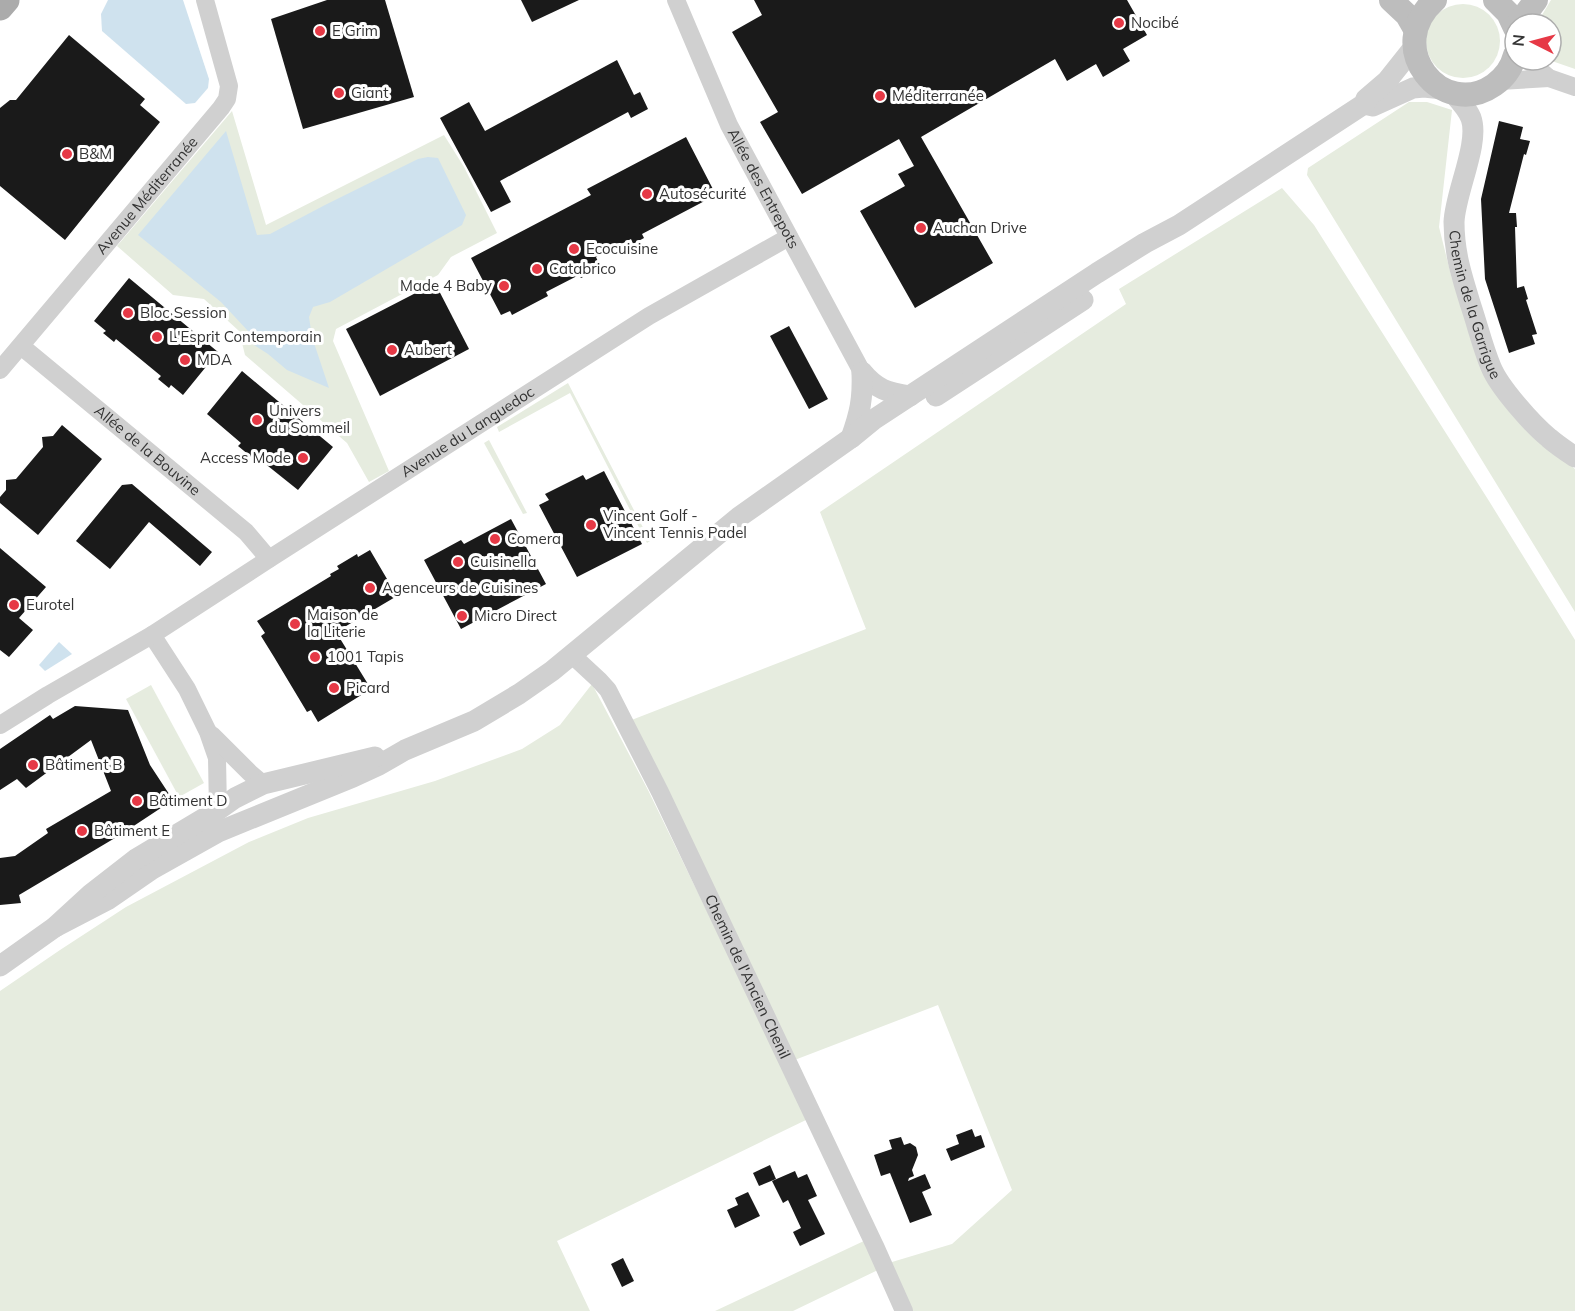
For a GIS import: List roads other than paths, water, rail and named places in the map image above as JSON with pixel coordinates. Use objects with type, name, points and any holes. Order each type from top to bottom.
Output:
[{"type":"main road","points":[[0,7],[6,0]]},
{"type":"main road","points":[[1390,0],[1407,15],[1414,38],[1417,60],[1423,72],[1432,82],[1448,91],[1465,94],[1477,92],[1494,84],[1507,72]]},
{"type":"main road","points":[[1414,38],[1420,18],[1435,0]]},
{"type":"main road","points":[[1495,0],[1507,12]]},
{"type":"street","name":"Avenue Méditerranée","points":[[0,370],[227,99],[229,86],[205,0]]},
{"type":"street","name":"Allée des Entrepots","points":[[676,0],[729,125],[866,377]]},
{"type":"street","points":[[55,927],[107,900],[152,869],[218,832],[353,777],[405,750],[474,721],[519,694],[552,671],[739,518],[910,396],[1097,273],[1179,225],[1364,104],[1366,99],[1387,81],[1414,38]]},
{"type":"street","points":[[1543,72],[1550,78],[1575,87]]},
{"type":"street","points":[[1494,84],[1550,78]]},
{"type":"street","name":"Chemin de la Garrigue","points":[[1494,84],[1471,120],[1470,148],[1456,203],[1455,249],[1491,368],[1509,395],[1538,428],[1575,457]]},
{"type":"street","points":[[1364,104],[1373,106],[1413,88],[1424,87],[1448,91],[1462,103],[1471,120]]},
{"type":"street","points":[[863,429],[874,435],[878,434],[1170,243],[1179,225]]},
{"type":"street","name":"Avenue du Languedoc","points":[[0,725],[152,635],[649,316],[789,237]]},
{"type":"street","name":"Allée de la Bouvine","points":[[21,346],[246,532],[269,559]]},
{"type":"street","points":[[866,377],[890,393],[910,396]]},
{"type":"street","points":[[863,429],[875,405],[874,390],[866,377]]},
{"type":"street","points":[[863,429],[860,412],[866,377]]},
{"type":"street","points":[[152,635],[187,689],[208,732],[217,758],[218,810]]},
{"type":"street","name":"Chemin de l'Ancien Chenil","points":[[572,654],[608,690],[654,782],[904,1311]]},
{"type":"street","points":[[208,732],[263,784]]},
{"type":"street","points":[[0,966],[55,927],[136,859],[235,798],[263,784],[405,750]]},
{"type":"street","points":[[152,869],[171,849],[225,821],[263,784]]},
{"type":"street","points":[[218,810],[241,805],[274,808]]},
{"type":"water","points":[[108,0],[183,0],[209,79],[208,88],[195,103],[186,104],[102,31],[101,14]]},
{"type":"water","points":[[226,131],[257,235],[270,234],[418,159],[428,157],[438,158],[466,215],[462,225],[330,302],[313,307],[309,317],[312,337],[329,388],[287,370],[254,345],[248,331],[221,302],[138,235]]},
{"type":"water","points":[[59,642],[72,654],[45,671],[39,665]]},
{"type":"place","name":"Nocibé","points":[[1119,23]]},
{"type":"place","name":"E Grim","points":[[320,31]]},
{"type":"place","name":"Giant","points":[[339,93]]},
{"type":"place","name":"Méditerranée","points":[[880,96]]},
{"type":"place","name":"B&M","points":[[67,154]]},
{"type":"place","name":"Autosécurité","points":[[647,194]]},
{"type":"place","name":"Auchan Drive","points":[[921,228]]},
{"type":"place","name":"Ecocuisine","points":[[574,249]]},
{"type":"place","name":"Catabrico","points":[[537,269]]},
{"type":"place","name":"Made 4 Baby","points":[[504,286]]},
{"type":"place","name":"Bloc Session","points":[[128,313]]},
{"type":"place","name":"L'Esprit Contemporain","points":[[157,337]]},
{"type":"place","name":"Aubert","points":[[392,350]]},
{"type":"place","name":"MDA","points":[[185,360]]},
{"type":"place","name":"Univers du Sommeil","points":[[257,420]]},
{"type":"place","name":"Access Mode","points":[[303,458]]},
{"type":"place","name":"Vincent Golf - Vincent Tennis Padel","points":[[591,525]]},
{"type":"place","name":"Comera","points":[[495,539]]},
{"type":"place","name":"Cuisinella","points":[[458,562]]},
{"type":"place","name":"Agenceurs de Cuisines","points":[[370,588]]},
{"type":"place","name":"Eurotel","points":[[14,605]]},
{"type":"place","name":"Micro Direct","points":[[462,616]]},
{"type":"place","name":"Maison de la Literie","points":[[295,624]]},
{"type":"place","name":"1001 Tapis","points":[[315,657]]},
{"type":"place","name":"Picard","points":[[334,688]]},
{"type":"place","name":"Bâtiment B","points":[[33,765]]},
{"type":"place","name":"Bâtiment D","points":[[137,801]]},
{"type":"place","name":"Bâtiment E","points":[[82,831]]}]
